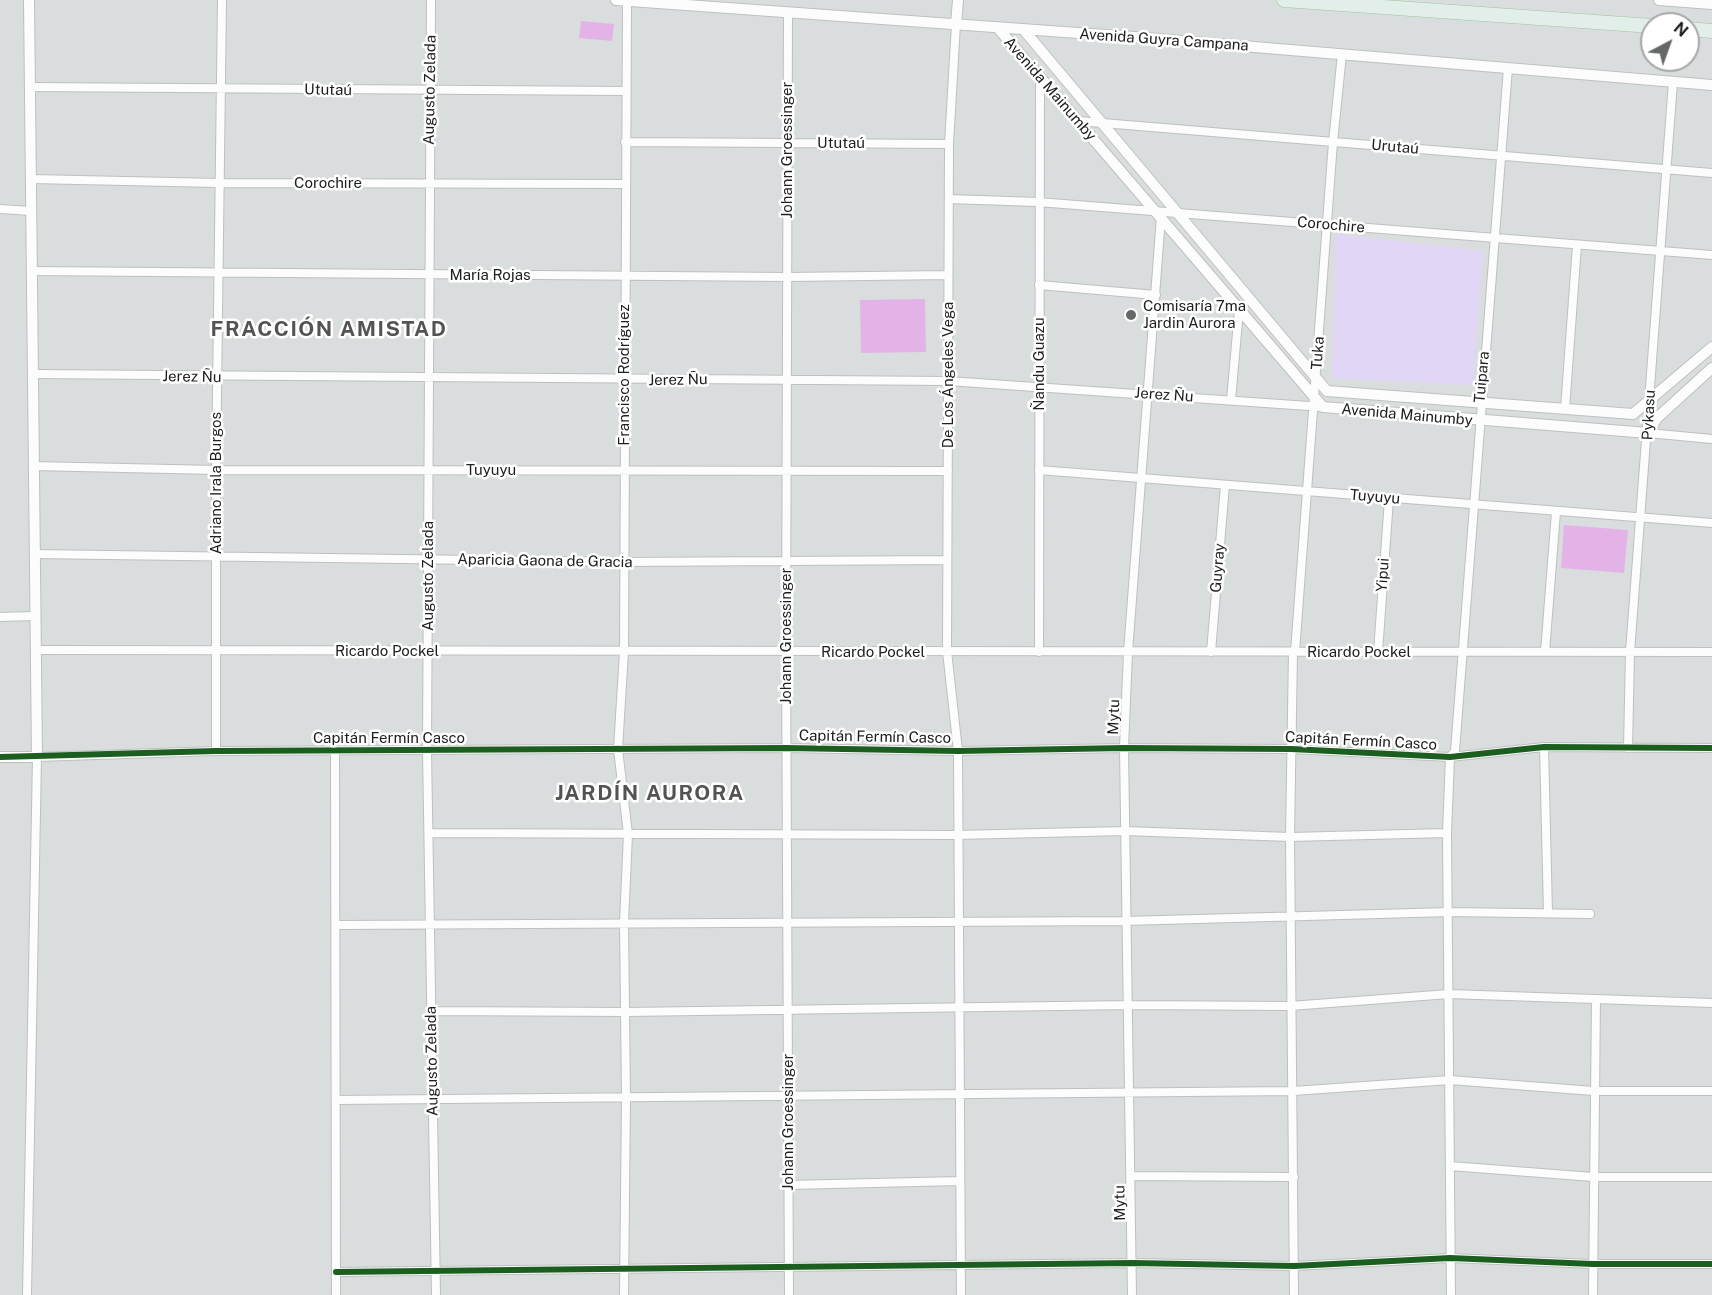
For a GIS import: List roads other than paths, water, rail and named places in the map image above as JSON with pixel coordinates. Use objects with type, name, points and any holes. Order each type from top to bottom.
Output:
[{"type":"highway","points":[[1284,0],[1640,25]]},
{"type":"street","points":[[27,1295],[37,757],[29,0]]},
{"type":"street","name":"Adriano Irala Burgos","points":[[216,751],[216,378],[222,0]]},
{"type":"street","name":"Augusto Zelada","points":[[431,0],[428,750],[436,1295]]},
{"type":"street","name":"Avenida Guyra Campana","points":[[616,0],[998,27],[1712,85]]},
{"type":"street","name":"De Los Ángeles Vega","points":[[958,0],[949,144],[947,651],[958,751],[961,1295]]},
{"type":"street","points":[[1659,0],[1712,2]]},
{"type":"street","name":"Francisco Rodríguez","points":[[624,1295],[626,1012],[624,923],[628,834],[618,749],[624,652],[623,470],[627,1]]},
{"type":"street","name":"Johann Groessinger","points":[[788,12],[786,834],[789,1295]]},
{"type":"street","name":"Avenida Mainumby","points":[[998,27],[1159,214],[1317,404],[1479,422],[1648,433]]},
{"type":"street","name":"Avenida Mainumby","points":[[1023,29],[1327,391],[1632,414],[1712,346]]},
{"type":"street","name":"Tuka","points":[[1294,1295],[1290,837],[1294,652],[1306,491],[1317,404],[1316,377],[1333,142],[1342,54]]},
{"type":"street","name":"Tuipara","points":[[1451,1295],[1450,912],[1447,833],[1450,757],[1455,751],[1480,403],[1508,68]]},
{"type":"street","name":"Ñandu Guazu","points":[[1039,652],[1040,76]]},
{"type":"street","name":"Pykasu","points":[[1628,748],[1630,652],[1673,82]]},
{"type":"street","name":"Ututaú","points":[[30,87],[626,91]]},
{"type":"street","name":"Urutaú","points":[[1078,121],[1712,174]]},
{"type":"street","name":"Ututaú","points":[[626,142],[949,144]]},
{"type":"street","name":"Corochire","points":[[31,179],[219,183],[625,184]]},
{"type":"street","name":"Corochire","points":[[949,199],[1038,202],[1159,214],[1327,224],[1712,255]]},
{"type":"street","points":[[0,209],[31,211]]},
{"type":"street","name":"Mytu","points":[[1132,1295],[1130,1005],[1125,921],[1125,747],[1128,652],[1156,295],[1159,214]]},
{"type":"street","points":[[1565,409],[1577,245]]},
{"type":"street","name":"María Rojas","points":[[32,271],[788,277],[948,275]]},
{"type":"street","points":[[1039,285],[1156,295]]},
{"type":"street","points":[[1230,400],[1239,310]]},
{"type":"street","points":[[1712,368],[1657,418],[1648,433],[1712,439]]},
{"type":"street","name":"Jerez Ñu","points":[[32,374],[216,378],[624,380],[788,378],[948,381],[1317,404]]},
{"type":"street","name":"Tuyuyu","points":[[33,466],[216,470],[948,471]]},
{"type":"street","name":"Tuyuyu","points":[[1039,470],[1473,506],[1642,516],[1712,523]]},
{"type":"street","name":"Guyray","points":[[1211,652],[1225,485]]},
{"type":"street","name":"Yipui","points":[[1378,652],[1389,499]]},
{"type":"street","points":[[1545,652],[1556,512]]},
{"type":"street","name":"Aparicia Gaona de Gracia","points":[[34,554],[216,559],[623,562],[947,560]]},
{"type":"street","points":[[0,617],[34,616]]},
{"type":"street","name":"Ricardo Pockel","points":[[35,650],[786,653],[947,651],[1712,652]]},
{"type":"street","name":"Capitán Fermín Casco","points":[[37,757],[216,751],[786,748],[958,751],[1125,747],[1291,749],[1450,757],[1544,747],[1712,748]]},
{"type":"street","points":[[1544,747],[1548,913]]},
{"type":"street","points":[[335,750],[336,1295]]},
{"type":"street","points":[[0,758],[37,757]]},
{"type":"street","points":[[429,833],[957,835],[1125,831],[1290,837],[1447,833]]},
{"type":"street","points":[[336,925],[959,920],[1125,921],[1450,912],[1590,914]]},
{"type":"street","points":[[432,1011],[626,1012],[1130,1005],[1290,1006],[1449,993],[1712,1003]]},
{"type":"street","points":[[1593,1295],[1596,999]]},
{"type":"street","points":[[337,1100],[1293,1091],[1450,1080],[1594,1091],[1712,1091]]},
{"type":"street","points":[[1450,1166],[1593,1177],[1712,1177]]},
{"type":"street","points":[[1131,1176],[1294,1177]]},
{"type":"street","points":[[788,1185],[960,1181]]},
{"type":"street","points":[[336,1272],[961,1267],[1132,1263],[1294,1266],[1450,1258],[1593,1264],[1712,1264]]},
{"type":"place","name":"Comisaría 7ma Jardin Aurora","points":[[1131,315]]},
{"type":"district","name":"FRACCIÓN AMISTAD","points":[[329,330]]},
{"type":"district","name":"JARDÍN AURORA","points":[[650,794]]}]
